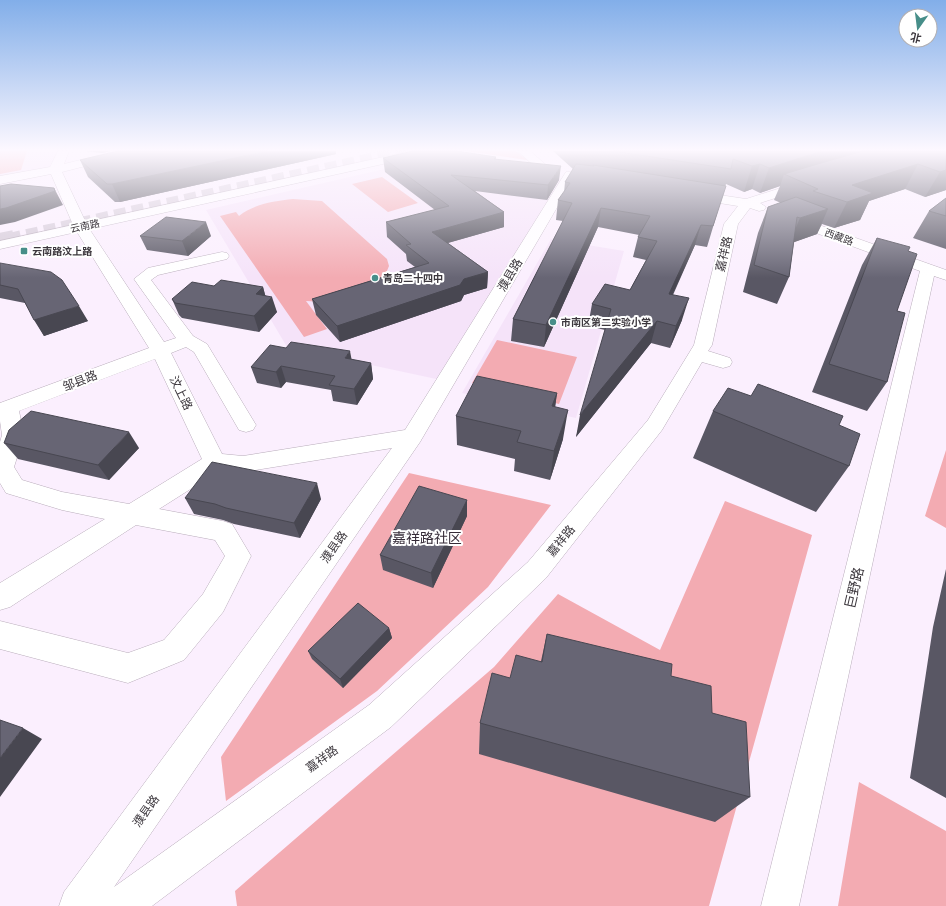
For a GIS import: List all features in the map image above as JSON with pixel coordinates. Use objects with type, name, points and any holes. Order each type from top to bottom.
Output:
[{"type":"street","name":"汶上路","points":[[66,193],[81,227],[160,350],[215,462]]},
{"type":"street","name":"云南路","points":[[0,245],[235,193]]},
{"type":"street","name":"濮县路","points":[[78,906],[412,437],[567,193]]},
{"type":"street","name":"西藏路","points":[[684,193],[764,209],[937,273]]},
{"type":"street","points":[[764,209],[794,193]]},
{"type":"street","name":"嘉祥路","points":[[120,906],[380,716],[537,570],[655,425],[704,345],[732,224],[764,209]]},
{"type":"street","points":[[222,256],[153,271],[142,279],[187,340],[201,348],[246,425]]},
{"type":"street","name":"巨野路","points":[[780,906],[937,273]]},
{"type":"street","name":"邹县路","points":[[4,410],[187,340]]},
{"type":"street","points":[[698,354],[724,362]]},
{"type":"street","points":[[0,635],[128,668],[174,650],[214,603],[238,556],[223,531],[62,501],[14,487],[3,467],[13,435],[4,410]]},
{"type":"street","points":[[0,598],[215,462],[243,464],[412,437]]},
{"type":"shaded area","name":"青岛二十四中","points":[[279,193],[557,193],[441,380],[287,347],[206,210]]},
{"type":"shaded area","points":[[364,193],[405,193],[418,203],[388,212]]},
{"type":"shaded area","points":[[293,199],[322,201],[387,259],[389,266],[384,278],[324,302],[306,301],[327,329],[304,337],[220,216],[236,212],[239,216],[258,206]]},
{"type":"shaded area","name":"市南区第二实验小学","points":[[551,239],[624,251],[576,418],[462,393]]},
{"type":"shaded area","points":[[497,340],[577,357],[559,404],[472,383]]},
{"type":"shaded area","points":[[946,450],[946,528],[925,516]]},
{"type":"shaded area","points":[[409,473],[551,505],[488,587],[377,691],[226,801],[221,757]]},
{"type":"shaded area","points":[[725,501],[812,535],[709,906],[237,906],[235,891],[494,667],[558,594],[660,650]]},
{"type":"shaded area","points":[[859,782],[946,831],[946,906],[838,906]]},
{"type":"building","points":[[0,193],[48,193],[6,208],[0,209]]},
{"type":"building","points":[[432,193],[477,193],[504,212],[432,232],[488,272],[464,279],[460,285],[337,326],[312,299],[429,263],[406,245],[411,244],[386,222],[449,206]]},
{"type":"building","points":[[563,193],[724,193],[713,226],[701,225],[669,294],[689,298],[676,326],[657,321],[580,415],[611,309],[592,304],[605,284],[630,290],[657,241],[638,237],[650,216],[601,208],[546,325],[513,319],[572,203],[558,200]]},
{"type":"building","points":[[820,193],[872,193],[847,202]]},
{"type":"building","points":[[796,197],[828,209],[800,218],[797,217],[789,277],[754,265],[768,207]]},
{"type":"building","points":[[946,198],[946,216],[929,211]]},
{"type":"building","points":[[166,217],[206,222],[182,241],[140,236]]},
{"type":"building","points":[[877,238],[910,247],[908,251],[917,254],[897,311],[905,313],[887,382],[829,364]]},
{"type":"building","points":[[0,263],[51,272],[62,280],[79,306],[34,320],[18,289],[0,285]]},
{"type":"building","points":[[221,280],[263,287],[256,294],[272,297],[254,316],[175,303],[172,299],[192,282],[214,286]]},
{"type":"building","points":[[291,342],[350,351],[345,358],[371,363],[354,389],[329,385],[335,376],[281,366],[276,372],[251,367],[270,345],[286,348]]},
{"type":"building","points":[[477,376],[557,393],[552,406],[568,410],[554,451],[517,442],[521,431],[456,416]]},
{"type":"building","points":[[758,384],[843,416],[839,425],[860,434],[849,466],[713,411],[728,388],[751,396]]},
{"type":"building","points":[[31,411],[129,432],[98,465],[4,443],[9,430]]},
{"type":"building","points":[[212,462],[317,483],[294,523],[185,498]]},
{"type":"building","points":[[419,486],[467,500],[431,573],[380,555]]},
{"type":"building","points":[[358,603],[389,628],[340,679],[308,651]]},
{"type":"building","points":[[547,634],[672,664],[671,676],[711,686],[712,713],[746,722],[750,797],[480,723],[492,673],[510,678],[516,655],[542,662]]},
{"type":"building","points":[[0,720],[23,728],[0,758]]},
{"type":"tunnel","points":[[9,239],[215,193]]},
{"type":"tunnel","points":[[0,241],[14,238]]},
{"type":"place","name":"云南路汶上路","points":[[24,251]]},
{"type":"place","name":"青岛二十四中","points":[[375,278]]},
{"type":"place","name":"市南区第二实验小学","points":[[553,322]]},
{"type":"district","name":"嘉祥路社区","points":[[427,538]]}]
